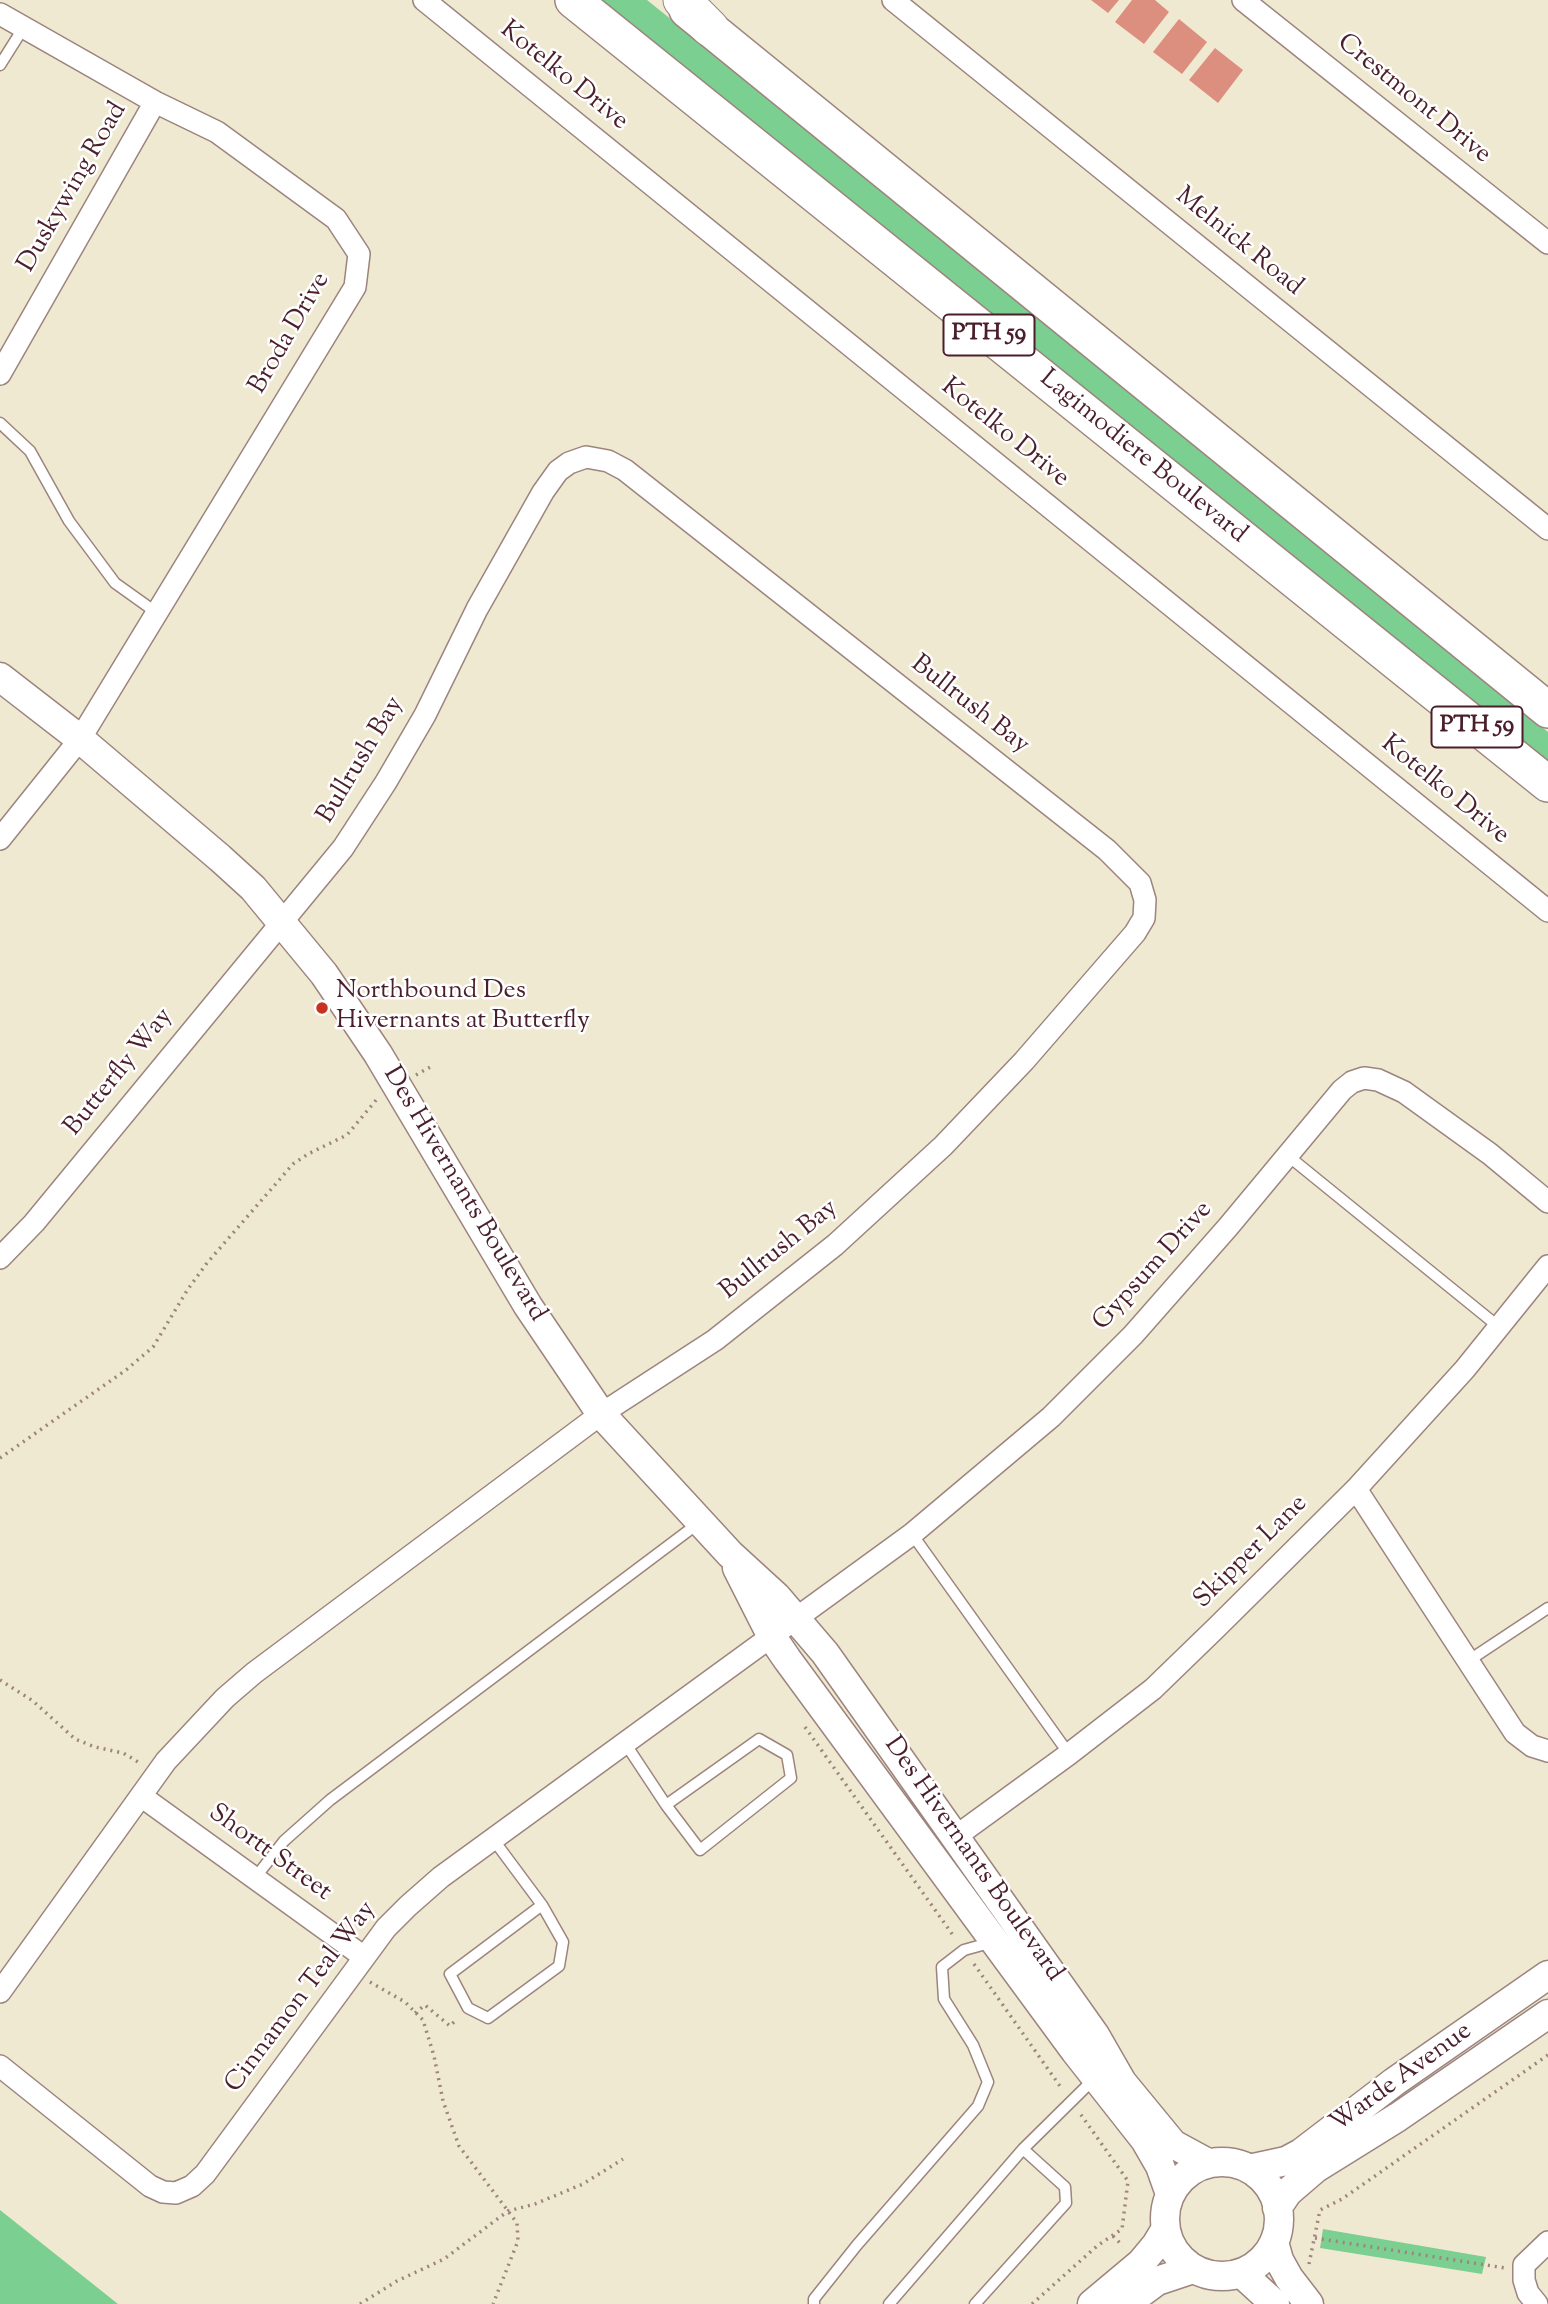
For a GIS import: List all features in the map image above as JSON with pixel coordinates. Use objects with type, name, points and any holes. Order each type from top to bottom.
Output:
[{"type":"highway","points":[[682,0],[710,28]]},
{"type":"main road","name":"Lagimodiere Boulevard","points":[[573,0],[1548,784]]},
{"type":"main road","name":"PTH 59","points":[[675,0],[1548,710]]},
{"type":"street","name":"Kotelko Drive","points":[[424,0],[1548,911]]},
{"type":"street","name":"Melnick Road","points":[[893,0],[1548,529]]},
{"type":"street","name":"Crestmont Drive","points":[[1243,0],[1548,243]]},
{"type":"street","name":"Broda Drive","points":[[0,14],[155,103],[217,132],[337,219],[359,254],[355,287],[80,739],[0,839]]},
{"type":"street","name":"Duskywing Road","points":[[0,374],[155,103]]},
{"type":"street","name":"Bullrush Bay","points":[[281,921],[343,848],[386,782],[425,715],[477,609],[543,492],[558,471],[569,463],[586,457],[608,461],[625,470],[1107,850],[1140,883],[1145,900],[1144,918],[1135,933],[1024,1062],[943,1146],[835,1245],[726,1332],[601,1415]]},
{"type":"street","name":"Des Hivernants Boulevard","points":[[0,677],[80,739],[220,858],[253,888],[281,921],[350,1009],[528,1306],[601,1415],[730,1554],[777,1597],[796,1619],[837,1670],[956,1837],[1095,2035],[1122,2082],[1173,2144],[1208,2163],[1206,2164]]},
{"type":"street","name":"Butterfly Way","points":[[0,1258],[43,1212],[281,921]]},
{"type":"street","name":"Gypsum Drive","points":[[796,1619],[912,1534],[1051,1417],[1124,1344],[1228,1227],[1342,1090],[1352,1082],[1364,1078],[1378,1080],[1404,1092],[1490,1154],[1548,1202]]},
{"type":"street","name":"Skipper Lane","points":[[956,1837],[1153,1689],[1356,1489],[1465,1369],[1548,1266]]},
{"type":"street","points":[[0,1992],[158,1773],[197,1726],[254,1673],[601,1415]]},
{"type":"street","points":[[1356,1489],[1515,1733],[1532,1746],[1548,1751]]},
{"type":"street","name":"Des Hivernants Boulevard","points":[[730,1554],[772,1637],[995,1942],[1145,2140],[1160,2166],[1170,2194]]},
{"type":"street","name":"Cinnamon Teal Way","points":[[0,2066],[150,2186],[163,2192],[176,2193],[192,2186],[205,2175],[386,1928],[408,1906],[441,1877],[796,1619]]},
{"type":"street","name":"Shortt Street","points":[[141,1796],[255,1878],[358,1965]]},
{"type":"street","name":"Warde Avenue","points":[[1249,2169],[1286,2161],[1301,2152],[1394,2082],[1548,1975]]},
{"type":"street","name":"Warde Avenue","points":[[1278,2208],[1288,2192],[1316,2168],[1398,2118],[1548,2014]]},
{"type":"street","points":[[1221,2162],[1249,2169],[1268,2186],[1278,2208],[1274,2242],[1255,2266],[1241,2273],[1217,2276],[1193,2269],[1180,2258],[1165,2230],[1164,2217],[1170,2194],[1185,2176],[1206,2164],[1221,2162]]},
{"type":"street","points":[[1092,2304],[1141,2263],[1165,2230]]},
{"type":"street","points":[[1274,2242],[1279,2260],[1289,2278],[1309,2304]]},
{"type":"street","points":[[1537,2304],[1528,2293],[1524,2265],[1548,2242]]},
{"type":"street","points":[[1126,2304],[1157,2281],[1193,2269]]},
{"type":"street","points":[[1241,2273],[1275,2304]]},
{"type":"lane","points":[[0,65],[24,27]]},
{"type":"lane","points":[[0,423],[30,451],[69,521],[115,583],[157,613]]},
{"type":"lane","points":[[1287,1156],[1499,1327]]},
{"type":"lane","points":[[255,1878],[285,1841],[330,1800],[700,1522]]},
{"type":"lane","points":[[912,1534],[1069,1754]]},
{"type":"lane","points":[[1468,1661],[1548,1608]]},
{"type":"lane","points":[[625,1743],[666,1805],[700,1850],[792,1778],[787,1755],[760,1739],[666,1805]]},
{"type":"lane","points":[[494,1839],[542,1905],[563,1942],[559,1966],[488,2018],[468,2008],[450,1974],[542,1905]]},
{"type":"lane","points":[[814,2304],[814,2299],[857,2245],[978,2106],[988,2082],[973,2045],[944,1999],[942,1967],[964,1950],[995,1942]]},
{"type":"lane","points":[[889,2304],[1023,2149],[1096,2077]]},
{"type":"lane","points":[[975,2304],[1066,2203],[1065,2188],[1023,2149]]},
{"type":"path","points":[[0,1458],[126,1370],[153,1348],[201,1272],[293,1164],[347,1135],[377,1098],[397,1086]]},
{"type":"path","points":[[0,1680],[33,1701],[75,1739],[123,1753],[158,1773]]},
{"type":"path","points":[[358,1965],[405,2002],[423,2020],[443,2101],[459,2146],[517,2223],[518,2241],[493,2304]]},
{"type":"path","points":[[415,2013],[425,2005],[450,2026],[456,2020]]},
{"type":"path","points":[[1310,2263],[1320,2210],[1342,2199],[1548,2055]]},
{"type":"path","points":[[360,2304],[397,2281],[444,2259],[508,2211],[535,2204],[583,2184],[624,2159]]},
{"type":"path","points":[[1032,2304],[1097,2246],[1113,2236]]},
{"type":"path","points":[[1315,2238],[1524,2271]]},
{"type":"green space","points":[[598,0],[647,0],[1148,402],[1548,732],[1548,763]]},
{"type":"green space","points":[[0,2210],[118,2304],[0,2304]]},
{"type":"green space","points":[[1323,2229],[1486,2257],[1482,2274],[1320,2248]]},
{"type":"building","points":[[1091,0],[1119,0],[1108,13]]},
{"type":"building","points":[[1132,0],[1155,0],[1169,12],[1144,44],[1115,22]]},
{"type":"building","points":[[1179,19],[1207,42],[1182,74],[1153,52]]},
{"type":"building","points":[[1215,48],[1243,70],[1218,103],[1189,80]]},
{"type":"place","name":"Northbound Des Hivernants at Butterfly","points":[[322,1008]]}]
